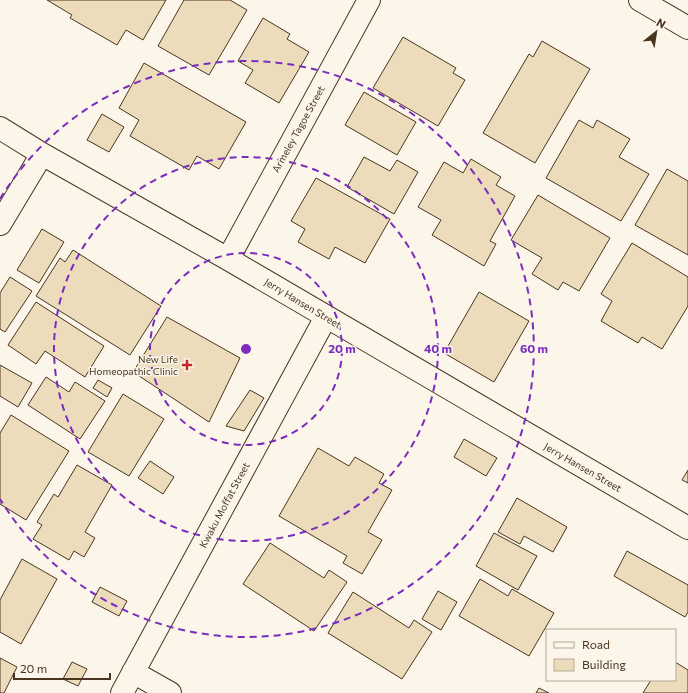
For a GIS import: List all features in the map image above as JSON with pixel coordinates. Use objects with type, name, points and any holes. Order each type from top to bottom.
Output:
[{"type":"street","name":"Armeley Tagoe Street","points":[[228,259],[369,0]]},
{"type":"street","points":[[640,0],[688,28]]},
{"type":"street","name":"Jerry Hansen Street","points":[[0,128],[42,154],[228,259],[688,528]]},
{"type":"street","points":[[0,224],[42,154]]},
{"type":"street","name":"Kwaku Moffat Street","points":[[122,693],[326,317]]},
{"type":"street","points":[[133,672],[170,693]]},
{"type":"building","points":[[47,0],[166,0],[143,40],[126,30],[117,45],[70,18],[72,15]]},
{"type":"building","points":[[184,0],[230,0],[247,10],[209,75],[158,46]]},
{"type":"building","points":[[263,18],[290,34],[287,39],[309,52],[279,103],[245,83],[253,70],[238,61]]},
{"type":"building","points":[[403,37],[456,68],[453,73],[465,80],[438,126],[373,88]]},
{"type":"building","points":[[542,41],[590,69],[535,163],[483,133],[529,54],[533,57]]},
{"type":"building","points":[[144,63],[246,122],[219,169],[197,156],[189,170],[130,136],[139,120],[119,108]]},
{"type":"building","points":[[364,92],[416,122],[397,155],[345,125]]},
{"type":"building","points":[[102,114],[124,127],[109,152],[87,140]]},
{"type":"building","points":[[579,120],[593,128],[597,120],[630,139],[619,157],[649,174],[621,221],[546,178]]},
{"type":"building","points":[[364,157],[390,171],[397,160],[418,172],[394,214],[347,187]]},
{"type":"building","points":[[471,159],[501,177],[496,185],[515,196],[490,241],[496,244],[484,266],[432,235],[441,220],[418,207],[444,162],[463,173]]},
{"type":"building","points":[[667,169],[688,181],[688,255],[635,225]]},
{"type":"building","points":[[316,178],[390,219],[365,263],[335,247],[329,259],[298,242],[305,229],[291,221]]},
{"type":"building","points":[[538,195],[610,238],[579,291],[563,282],[558,290],[532,274],[542,258],[511,240]]},
{"type":"building","points":[[42,229],[64,242],[39,283],[17,270]]},
{"type":"building","points":[[632,243],[688,277],[688,306],[662,349],[642,337],[638,343],[601,321],[612,301],[601,294]]},
{"type":"building","points":[[73,250],[161,306],[130,355],[36,296],[60,258],[65,262]]},
{"type":"building","points":[[10,277],[32,291],[5,332],[0,329],[0,293]]},
{"type":"building","points":[[479,292],[529,321],[494,382],[444,353]]},
{"type":"building","points":[[36,302],[104,346],[85,377],[45,351],[36,364],[8,345]]},
{"type":"building","name":"New Life Homeopathic Clinic","points":[[167,317],[240,358],[209,422],[133,372]]},
{"type":"building","points":[[0,365],[32,383],[18,407],[0,396]]},
{"type":"building","points":[[46,377],[69,392],[75,382],[105,401],[80,439],[28,405]]},
{"type":"building","points":[[98,380],[112,388],[107,397],[93,388]]},
{"type":"building","points":[[250,390],[264,398],[244,431],[226,426]]},
{"type":"building","points":[[123,394],[164,419],[129,476],[88,452]]},
{"type":"building","points":[[11,415],[69,451],[26,520],[0,504],[0,433]]},
{"type":"building","points":[[464,439],[497,458],[486,476],[454,457]]},
{"type":"building","points":[[318,448],[349,466],[355,457],[384,474],[379,483],[392,490],[368,532],[382,540],[362,574],[343,563],[347,556],[279,516]]},
{"type":"building","points":[[150,461],[174,477],[163,494],[138,478]]},
{"type":"building","points":[[77,465],[112,485],[85,532],[95,538],[84,557],[74,551],[69,560],[33,539],[42,525],[37,522],[54,494],[58,497]]},
{"type":"building","points":[[688,470],[688,483],[682,480]]},
{"type":"building","points":[[517,498],[567,527],[553,552],[524,536],[520,544],[498,532]]},
{"type":"building","points":[[494,533],[537,556],[518,590],[476,566]]},
{"type":"building","points":[[270,543],[324,578],[329,570],[347,582],[314,631],[243,584]]},
{"type":"building","points":[[627,551],[688,585],[688,612],[685,617],[614,576]]},
{"type":"building","points":[[22,559],[57,579],[21,644],[0,632],[0,600]]},
{"type":"building","points":[[480,579],[508,596],[512,589],[554,613],[529,656],[459,616]]},
{"type":"building","points":[[100,587],[127,601],[119,616],[92,602]]},
{"type":"building","points":[[438,591],[457,602],[441,630],[422,619]]},
{"type":"building","points":[[353,592],[409,628],[414,620],[432,632],[402,679],[328,633]]},
{"type":"building","points":[[0,658],[17,667],[4,693],[0,693]]},
{"type":"building","points":[[72,662],[87,669],[78,686],[63,679]]},
{"type":"building","points":[[676,663],[688,670],[688,693],[643,693],[650,681],[676,681]]},
{"type":"building","points":[[539,688],[549,693],[536,693]]},
{"type":"place","name":"New Life Homeopathic Clinic","points":[[187,365]]}]
